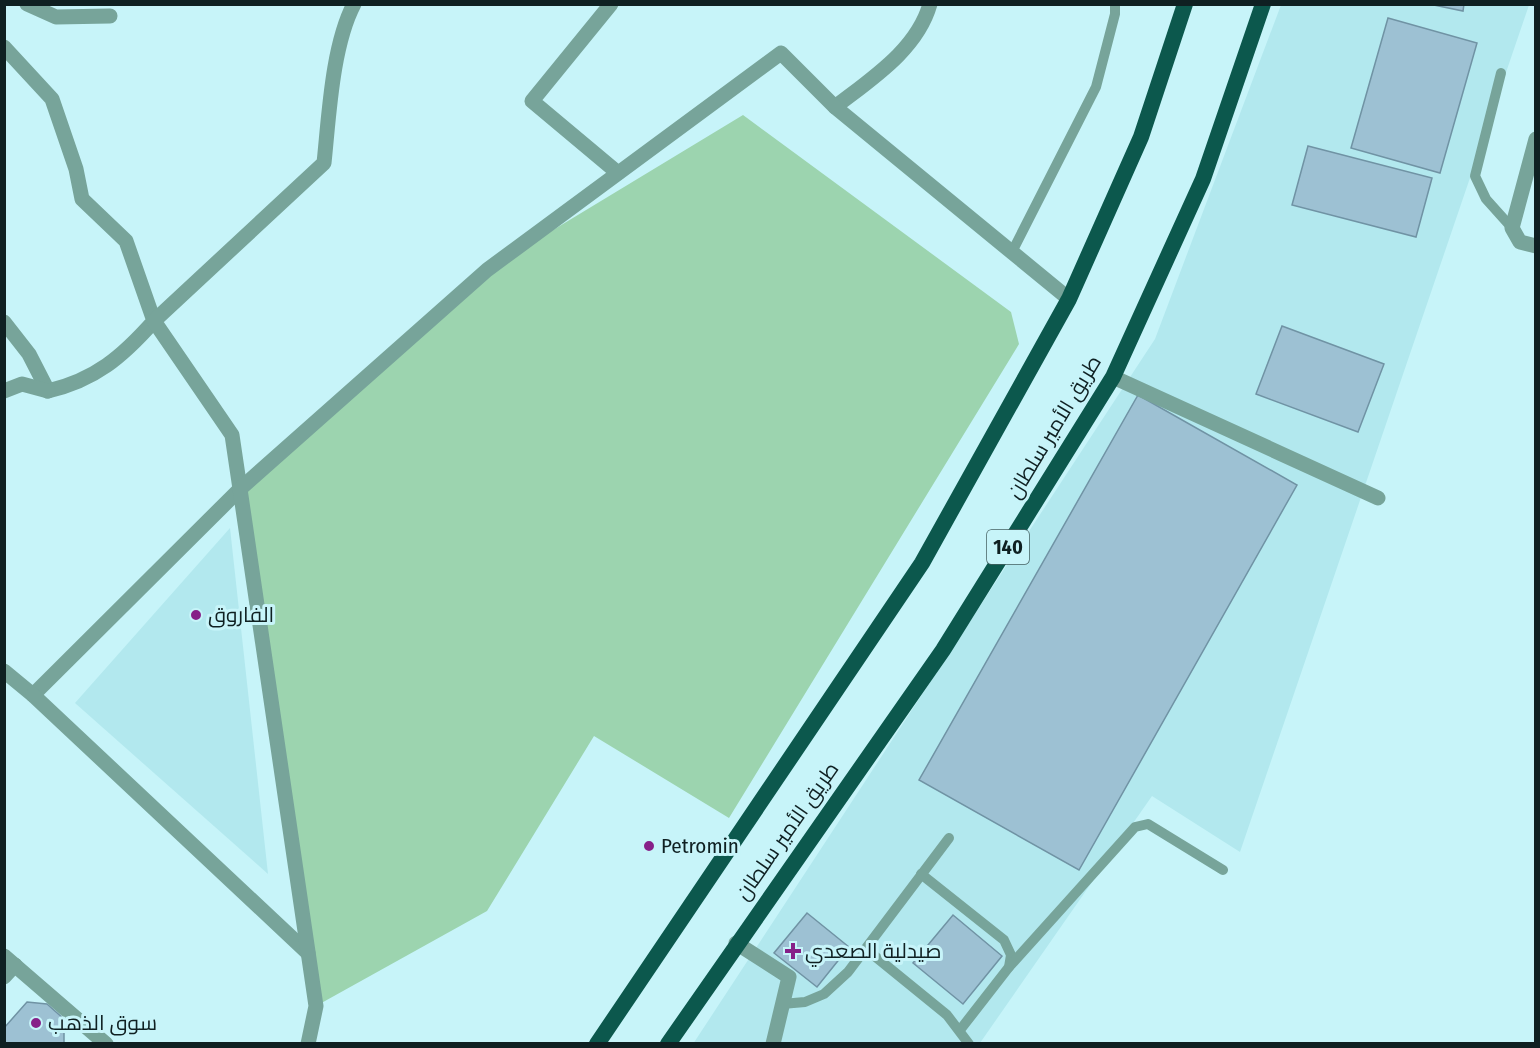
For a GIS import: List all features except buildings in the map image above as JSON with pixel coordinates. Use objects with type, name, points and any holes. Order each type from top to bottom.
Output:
[{"type":"highway","name":"طريق الأمير سلطان","points":[[597,1044],[922,563],[1069,299],[1141,137],[1185,4]]},
{"type":"highway","name":"طريق الأمير سلطان","points":[[668,1044],[736,943],[943,650],[1113,377],[1203,179],[1263,4]]},
{"type":"street","points":[[27,4],[56,17],[110,16]]},
{"type":"street","points":[[4,391],[22,384],[48,391],[77,384],[128,351],[154,321],[324,163],[333,87],[346,19],[354,4]]},
{"type":"street","points":[[611,4],[532,101],[618,173]]},
{"type":"street","points":[[835,108],[888,66],[924,26],[930,4]]},
{"type":"street","points":[[4,47],[52,99],[76,169],[82,199],[126,241],[154,321],[232,435],[316,1006],[308,1044]]},
{"type":"street","points":[[33,695],[240,489],[487,270],[781,53],[835,108],[1069,299]]},
{"type":"street","points":[[1536,139],[1512,228],[1520,242],[1536,246]]},
{"type":"street","points":[[4,322],[29,354],[48,391]]},
{"type":"street","points":[[1113,377],[1378,498]]},
{"type":"street","points":[[4,671],[33,695],[308,953]]},
{"type":"street","points":[[736,943],[789,977],[773,1044]]},
{"type":"street","points":[[4,977],[10,960],[106,1044]]},
{"type":"lane","points":[[1012,252],[1096,87],[1114,4]]},
{"type":"lane","points":[[1501,73],[1474,176],[1486,199],[1512,228]]},
{"type":"lane","points":[[960,1030],[1009,967],[1135,827],[1148,824],[1224,870]]},
{"type":"lane","points":[[782,1005],[805,1002],[824,994],[848,972],[949,838]]},
{"type":"lane","points":[[921,874],[1004,939],[1011,955],[1009,967]]},
{"type":"lane","points":[[866,949],[947,1015],[969,1044]]},
{"type":"shaded area","points":[[1281,5],[1529,5],[1240,852],[1152,796],[980,1043],[693,1044],[1155,339]]},
{"type":"shaded area","name":"الفاروق","points":[[230,528],[268,874],[75,703]]},
{"type":"green space","points":[[743,115],[1011,312],[1019,344],[729,818],[594,736],[487,911],[316,1006],[240,489],[487,270]]},
{"type":"place","name":"الفاروق","points":[[196,615]]},
{"type":"place","name":"Petromin","points":[[649,846]]},
{"type":"place","name":"صيدلية الصعدي","points":[[793,951]]},
{"type":"place","name":"سوق الذهب","points":[[36,1023]]}]
